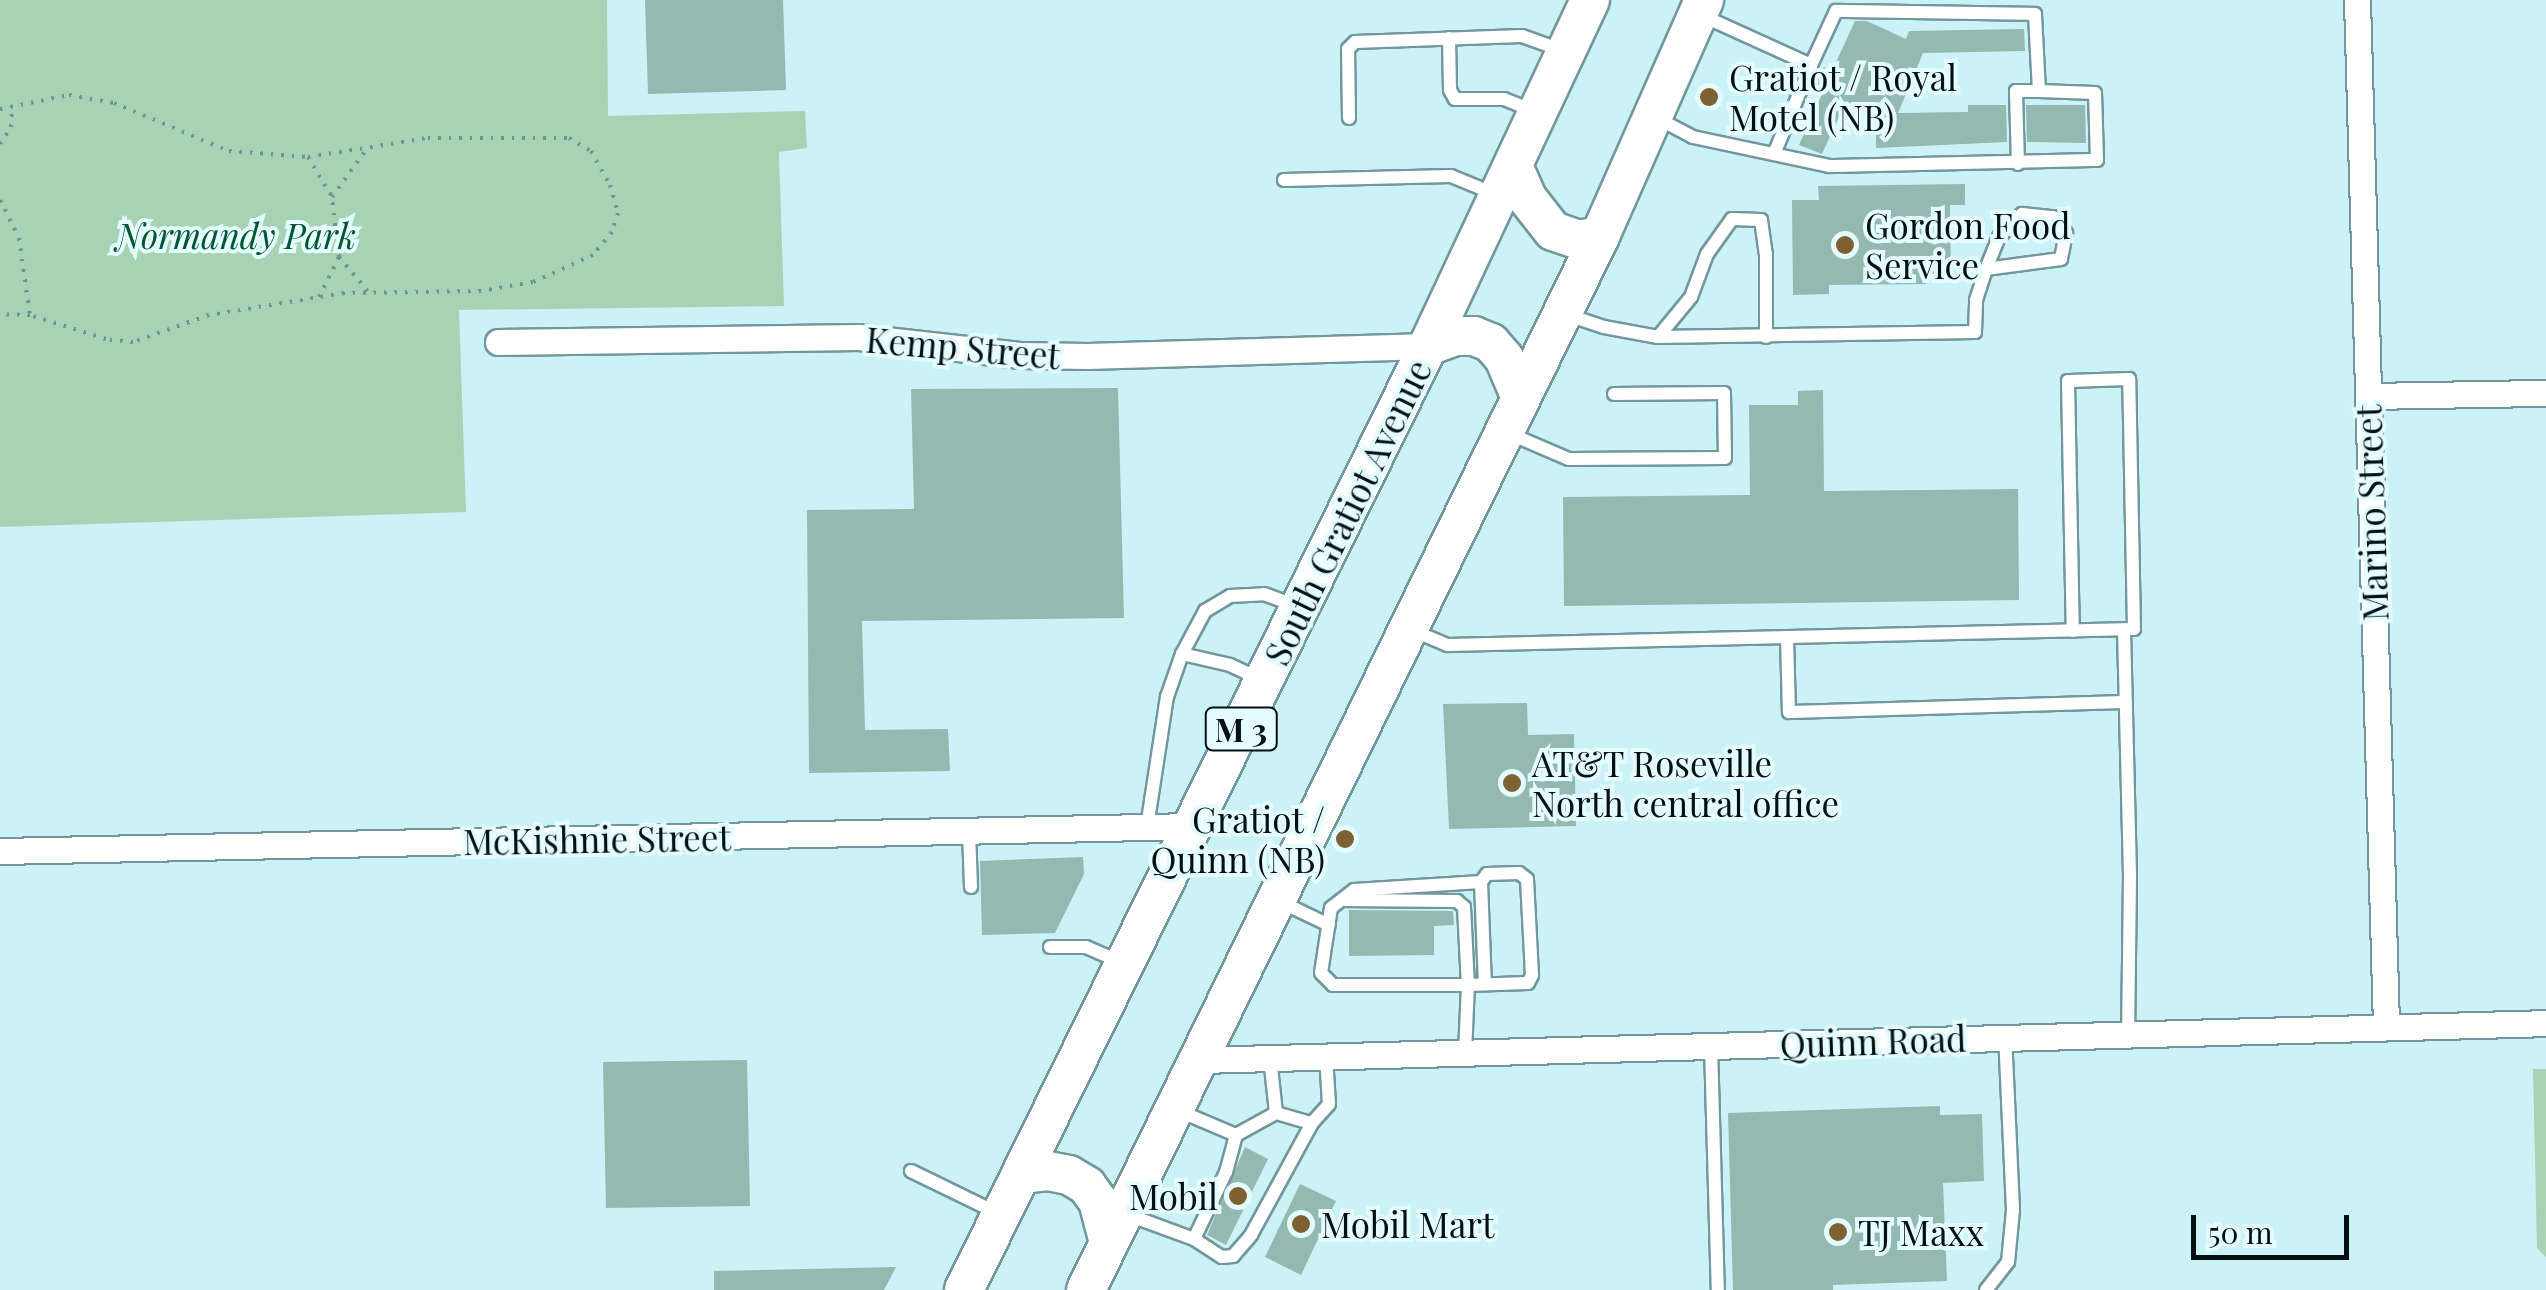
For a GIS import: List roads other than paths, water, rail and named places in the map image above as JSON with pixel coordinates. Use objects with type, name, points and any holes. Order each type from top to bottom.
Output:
[{"type":"main road","name":"South Gratiot Avenue","points":[[964,1290],[1428,346],[1590,0]]},
{"type":"main road","points":[[1086,1290],[1600,236],[1701,7]]},
{"type":"main road","points":[[1506,181],[1527,198],[1553,231],[1580,240],[1600,236]]},
{"type":"main road","points":[[1428,346],[1455,336],[1474,336],[1491,343],[1504,358],[1513,415]]},
{"type":"main road","points":[[1022,1174],[1048,1171],[1069,1175],[1087,1186],[1116,1228]]},
{"type":"street","name":"Marino Street","points":[[2356,0],[2386,1026]]},
{"type":"street","name":"Kemp Street","points":[[498,342],[859,337],[1020,355],[1087,356],[1428,346]]},
{"type":"street","points":[[2368,396],[2546,393]]},
{"type":"street","name":"McKishnie Street","points":[[0,851],[1194,826]]},
{"type":"street","name":"Quinn Road","points":[[1200,1060],[2546,1023]]},
{"type":"lane","points":[[1701,7],[1811,65]]},
{"type":"lane","points":[[1774,154],[1836,11],[2035,14],[2039,91]]},
{"type":"lane","points":[[1350,118],[1350,44],[1522,36],[1566,52]]},
{"type":"lane","points":[[1449,38],[1450,95],[1455,99],[1504,98],[1538,112]]},
{"type":"lane","points":[[1653,116],[1693,137],[1829,166],[2018,164],[2097,160],[2095,93],[2016,92],[2018,164]]},
{"type":"lane","points":[[1284,180],[1451,176],[1506,181]]},
{"type":"lane","points":[[1563,313],[1604,327],[1658,337],[1975,332],[1976,300],[1986,269],[1999,237],[2022,214],[2053,217],[2066,234],[2061,259],[1986,269]]},
{"type":"lane","points":[[1658,337],[1692,298],[1707,254],[1732,219],[1760,220],[1766,254],[1766,337]]},
{"type":"lane","points":[[1410,628],[1448,645],[2124,630],[2134,629],[2129,379],[2068,381],[2073,631]]},
{"type":"lane","points":[[1513,415],[1569,460],[1725,458],[1724,393],[1614,394]]},
{"type":"lane","points":[[1147,827],[1167,697],[1182,654],[1205,611],[1230,596],[1264,594],[1300,607]]},
{"type":"lane","points":[[2124,630],[2130,877],[2128,1034]]},
{"type":"lane","points":[[1787,637],[1790,712],[2126,702]]},
{"type":"lane","points":[[1182,654],[1230,665],[1265,681]]},
{"type":"lane","points":[[969,832],[970,887]]},
{"type":"lane","points":[[1481,882],[1354,890],[1331,908],[1322,973],[1332,985],[1468,985],[1528,982],[1532,975],[1527,879],[1520,873],[1488,874],[1481,882],[1486,984]]},
{"type":"lane","points":[[1278,900],[1329,925]]},
{"type":"lane","points":[[1342,900],[1457,901],[1464,906],[1468,985],[1465,1053]]},
{"type":"lane","points":[[1050,947],[1086,947],[1126,964]]},
{"type":"lane","points":[[1986,1290],[2008,1262],[2013,1210],[2005,1037]]},
{"type":"lane","points":[[1711,1046],[1718,1290]]},
{"type":"lane","points":[[1116,1228],[1194,1240],[1222,1257],[1241,1249],[1312,1124],[1329,1104],[1326,1056]]},
{"type":"lane","points":[[1270,1058],[1276,1113]]},
{"type":"lane","points":[[1175,1110],[1236,1135]]},
{"type":"lane","points":[[1194,1240],[1226,1172],[1236,1135],[1276,1113],[1312,1124]]},
{"type":"lane","points":[[911,1171],[1001,1215]]},
{"type":"place","name":"Gratiot / Royal Motel (NB)","points":[[1709,97]]},
{"type":"place","name":"Gordon Food Service","points":[[1845,245]]},
{"type":"place","name":"AT&T Roseville North central office","points":[[1512,783]]},
{"type":"place","name":"Gratiot / Quinn (NB)","points":[[1345,839]]},
{"type":"place","name":"Mobil","points":[[1238,1196]]},
{"type":"place","name":"Mobil Mart","points":[[1301,1224]]},
{"type":"place","name":"TJ Maxx","points":[[1838,1232]]},
{"type":"park label","name":"Normandy Park","points":[[236,235]]}]
